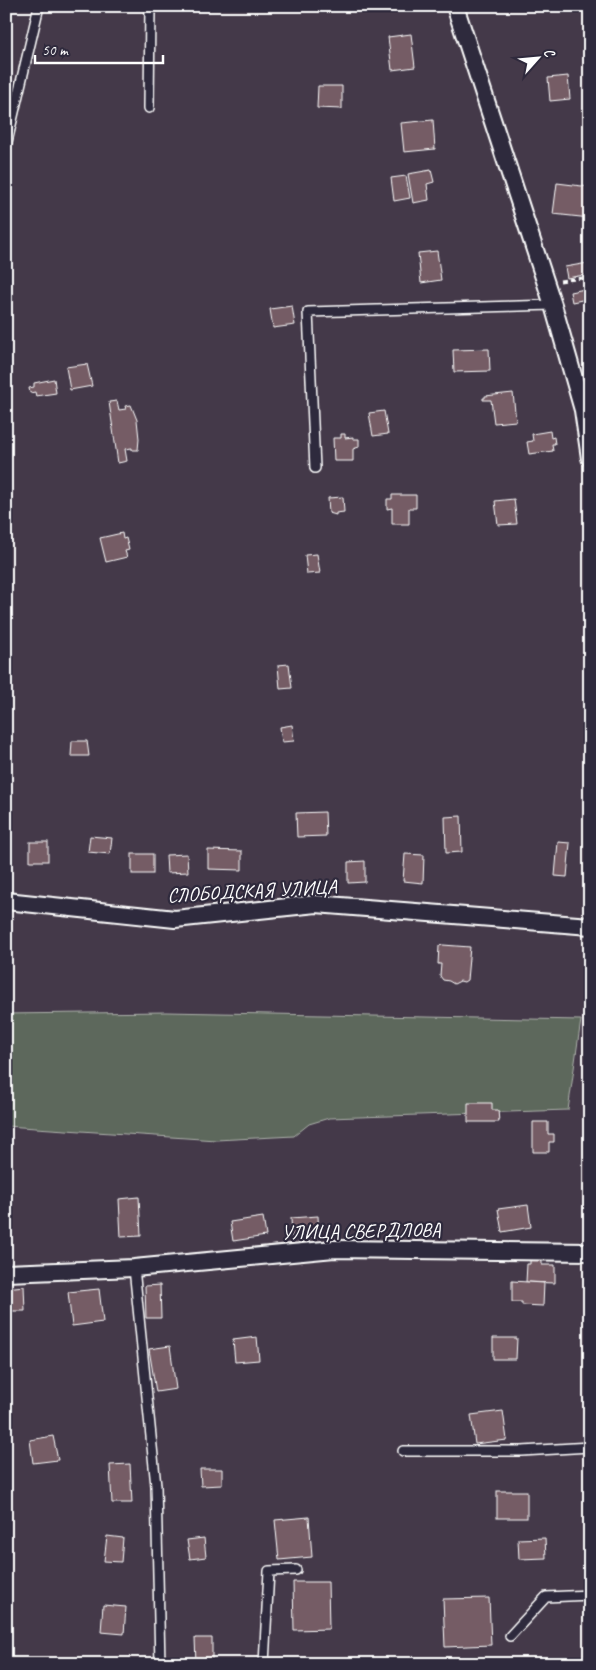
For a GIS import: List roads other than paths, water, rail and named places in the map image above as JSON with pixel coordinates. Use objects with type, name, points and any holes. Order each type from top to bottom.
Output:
[{"type":"street","points":[[455,6],[553,305],[583,410],[590,458]]},
{"type":"street","name":"СЛОБОДСКАЯ УЛИЦА","points":[[6,901],[175,919],[316,904],[590,926]]},
{"type":"street","name":"УЛИЦА СВЕРДЛОВА","points":[[6,1273],[134,1268],[334,1249],[590,1252]]},
{"type":"lane","points":[[6,146],[40,6]]},
{"type":"lane","points":[[149,108],[150,6]]},
{"type":"lane","points":[[315,468],[308,312],[553,305]]},
{"type":"lane","points":[[134,1268],[156,1486],[160,1664]]},
{"type":"lane","points":[[403,1451],[522,1451],[590,1448]]},
{"type":"lane","points":[[264,1664],[268,1571],[296,1570]]},
{"type":"lane","points":[[510,1636],[546,1597],[590,1595]]}]
